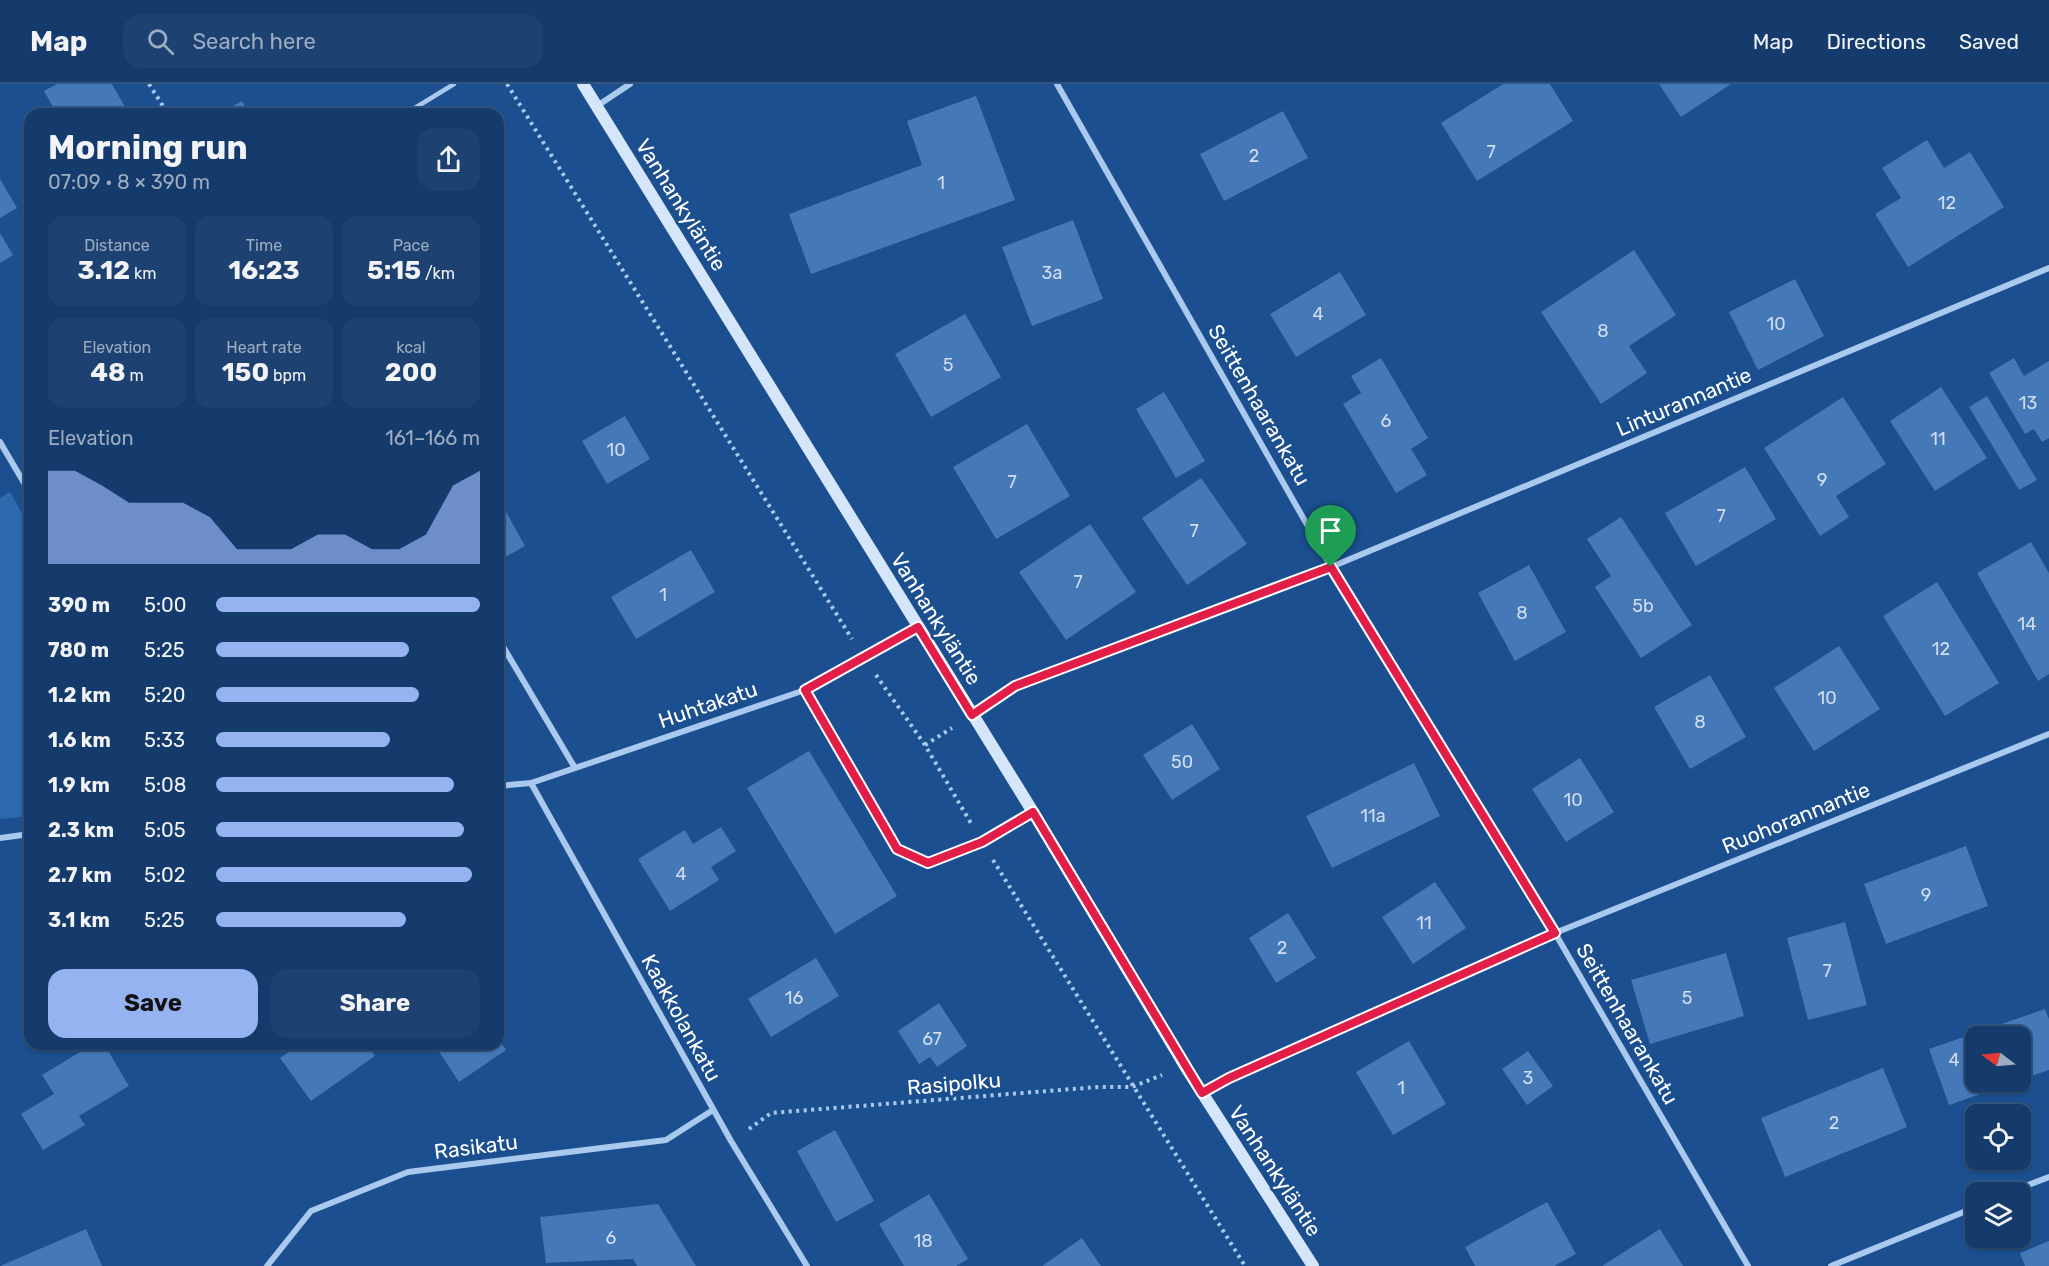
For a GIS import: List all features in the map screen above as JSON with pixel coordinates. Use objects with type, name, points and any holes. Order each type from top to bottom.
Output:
[{"type":"street","name":"Vanhankyläntie","points":[[583,84],[1033,812],[1185,1066],[1313,1266]]},
{"type":"street","points":[[597,106],[630,84]]},
{"type":"street","name":"Seittenhaarankatu","points":[[1058,84],[1331,567],[1555,933],[1748,1266]]},
{"type":"street","name":"Linturannantie","points":[[1331,567],[2049,268]]},
{"type":"street","points":[[0,442],[24,483]]},
{"type":"street","name":"Huhtakatu","points":[[504,785],[531,783],[805,690],[918,627]]},
{"type":"street","points":[[504,648],[575,768]]},
{"type":"street","name":"Ruohorannantie","points":[[1555,933],[2049,734]]},
{"type":"street","name":"Kaakkolankatu","points":[[531,783],[731,1142],[807,1266]]},
{"type":"street","points":[[0,838],[24,835]]},
{"type":"street","name":"Rasikatu","points":[[267,1266],[311,1211],[408,1172],[666,1140],[713,1110]]},
{"type":"street","points":[[2031,1184],[2049,1177]]},
{"type":"street","points":[[1831,1266],[1965,1211]]},
{"type":"lane","points":[[415,108],[454,84]]},
{"type":"lane","points":[[805,690],[897,849],[928,863],[982,842],[1033,812]]},
{"type":"path","points":[[149,84],[164,108]]},
{"type":"path","points":[[925,745],[1015,686],[1331,567]]},
{"type":"path","points":[[1202,1093],[1229,1078],[1555,933]]},
{"type":"path","name":"Rasipolku","points":[[731,1142],[771,1113],[1098,1087],[1132,1087],[1185,1066]]},
{"type":"shaded area","points":[[10,492],[24,516],[24,817],[0,819],[0,498]]},
{"type":"building","points":[[57,84],[112,84],[126,108],[54,108],[44,91]]},
{"type":"building","points":[[1503,84],[1550,84],[1573,121],[1477,181],[1441,123]]},
{"type":"building","points":[[1659,84],[1731,84],[1681,117]]},
{"type":"building","points":[[976,96],[1015,200],[811,274],[789,214],[922,165],[907,121]]},
{"type":"building","points":[[242,101],[246,108],[230,108]]},
{"type":"building","points":[[1283,111],[1308,158],[1224,201],[1200,154]]},
{"type":"building","points":[[1927,140],[1944,168],[1970,152],[2004,207],[1908,267],[1875,214],[1901,198],[1882,168]]},
{"type":"building","points":[[0,179],[17,208],[0,218]]},
{"type":"building","points":[[1073,220],[1103,299],[1032,326],[1002,247]]},
{"type":"building","points":[[0,233],[13,255],[0,263]]},
{"type":"building","points":[[1634,250],[1676,315],[1629,346],[1647,373],[1601,404],[1541,312]]},
{"type":"building","points":[[1340,272],[1366,315],[1296,357],[1270,314]]},
{"type":"building","points":[[1795,279],[1824,336],[1758,370],[1729,312]]},
{"type":"building","points":[[965,314],[1001,377],[931,417],[895,354]]},
{"type":"building","points":[[1381,358],[1428,438],[1411,449],[1427,475],[1396,493],[1343,404],[1361,393],[1351,376]]},
{"type":"building","points":[[2014,358],[2024,376],[2049,361],[2049,438],[2042,442],[2034,429],[2025,434],[1989,373]]},
{"type":"building","points":[[1941,387],[1987,458],[1935,491],[1890,421]]},
{"type":"building","points":[[1164,392],[1205,461],[1176,478],[1136,409]]},
{"type":"building","points":[[1987,396],[2037,480],[2019,490],[1969,407]]},
{"type":"building","points":[[1843,397],[1886,464],[1836,496],[1849,517],[1820,536],[1764,448]]},
{"type":"building","points":[[625,416],[650,459],[607,484],[582,441]]},
{"type":"building","points":[[1027,424],[1070,496],[996,539],[953,467]]},
{"type":"building","points":[[1745,467],[1776,519],[1696,566],[1665,513]]},
{"type":"building","points":[[1201,478],[1247,544],[1187,585],[1142,518]]},
{"type":"building","points":[[504,508],[525,546],[504,558]]},
{"type":"building","points":[[1621,517],[1692,625],[1641,658],[1595,587],[1611,576],[1587,539]]},
{"type":"building","points":[[1090,524],[1136,592],[1066,640],[1019,572]]},
{"type":"building","points":[[2031,542],[2049,573],[2049,674],[2038,681],[1977,573]]},
{"type":"building","points":[[691,550],[715,592],[636,639],[611,597]]},
{"type":"building","points":[[1529,565],[1566,632],[1515,661],[1478,593]]},
{"type":"building","points":[[1937,582],[1999,683],[1945,716],[1883,616]]},
{"type":"building","points":[[1839,646],[1880,709],[1814,751],[1774,688]]},
{"type":"building","points":[[1710,675],[1746,737],[1690,769],[1654,707]]},
{"type":"building","points":[[1192,724],[1220,769],[1172,800],[1143,755]]},
{"type":"building","points":[[809,751],[897,896],[835,934],[747,788]]},
{"type":"building","points":[[1580,758],[1614,812],[1566,842],[1532,789]]},
{"type":"building","points":[[1414,763],[1440,816],[1332,868],[1306,816]]},
{"type":"building","points":[[721,827],[736,851],[711,867],[719,880],[670,911],[638,859],[685,830],[693,844]]},
{"type":"building","points":[[1966,846],[1988,906],[1886,944],[1864,884]]},
{"type":"building","points":[[1435,882],[1466,928],[1413,964],[1382,917]]},
{"type":"building","points":[[1288,913],[1316,958],[1276,983],[1249,938]]},
{"type":"building","points":[[1845,922],[1867,1005],[1808,1020],[1787,938]]},
{"type":"building","points":[[1726,953],[1744,1016],[1650,1044],[1631,980]]},
{"type":"building","points":[[816,958],[839,996],[771,1037],[748,999]]},
{"type":"building","points":[[939,1003],[967,1046],[937,1067],[930,1057],[919,1064],[898,1031]]},
{"type":"building","points":[[2045,1009],[2049,1019],[2049,1070],[2031,1076],[2031,1026],[1996,1026]]},
{"type":"building","points":[[1965,1037],[1965,1092],[1986,1092],[1949,1105],[1929,1049]]},
{"type":"building","points":[[1409,1041],[1446,1104],[1393,1135],[1356,1072]]},
{"type":"building","points":[[504,1047],[506,1050],[459,1082],[438,1050],[504,1050]]},
{"type":"building","points":[[83,1050],[108,1050],[129,1086],[79,1116],[85,1125],[43,1150],[21,1114],[54,1094],[42,1075]]},
{"type":"building","points":[[291,1050],[371,1050],[375,1056],[311,1101],[280,1058]]},
{"type":"building","points":[[1528,1051],[1553,1086],[1527,1105],[1502,1069]]},
{"type":"building","points":[[1883,1068],[1907,1127],[1785,1177],[1761,1118]]},
{"type":"building","points":[[835,1130],[874,1201],[836,1222],[797,1151]]},
{"type":"building","points":[[929,1194],[968,1259],[956,1266],[904,1266],[879,1224]]},
{"type":"building","points":[[1547,1202],[1576,1254],[1554,1266],[1475,1266],[1465,1247]]},
{"type":"building","points":[[658,1204],[696,1266],[637,1266],[633,1259],[546,1263],[540,1217]]},
{"type":"building","points":[[86,1229],[102,1266],[0,1266]]},
{"type":"building","points":[[1660,1229],[1683,1266],[1602,1266]]},
{"type":"building","points":[[1082,1238],[1101,1266],[1042,1266]]},
{"type":"building","points":[[2049,1241],[2049,1266],[2025,1266],[2020,1253]]},
{"type":"route","points":[[1331,567],[1555,933],[1229,1078],[1202,1093],[1033,812],[982,842],[928,863],[897,849],[805,690],[918,627],[972,715],[1015,686],[1331,567]]}]
